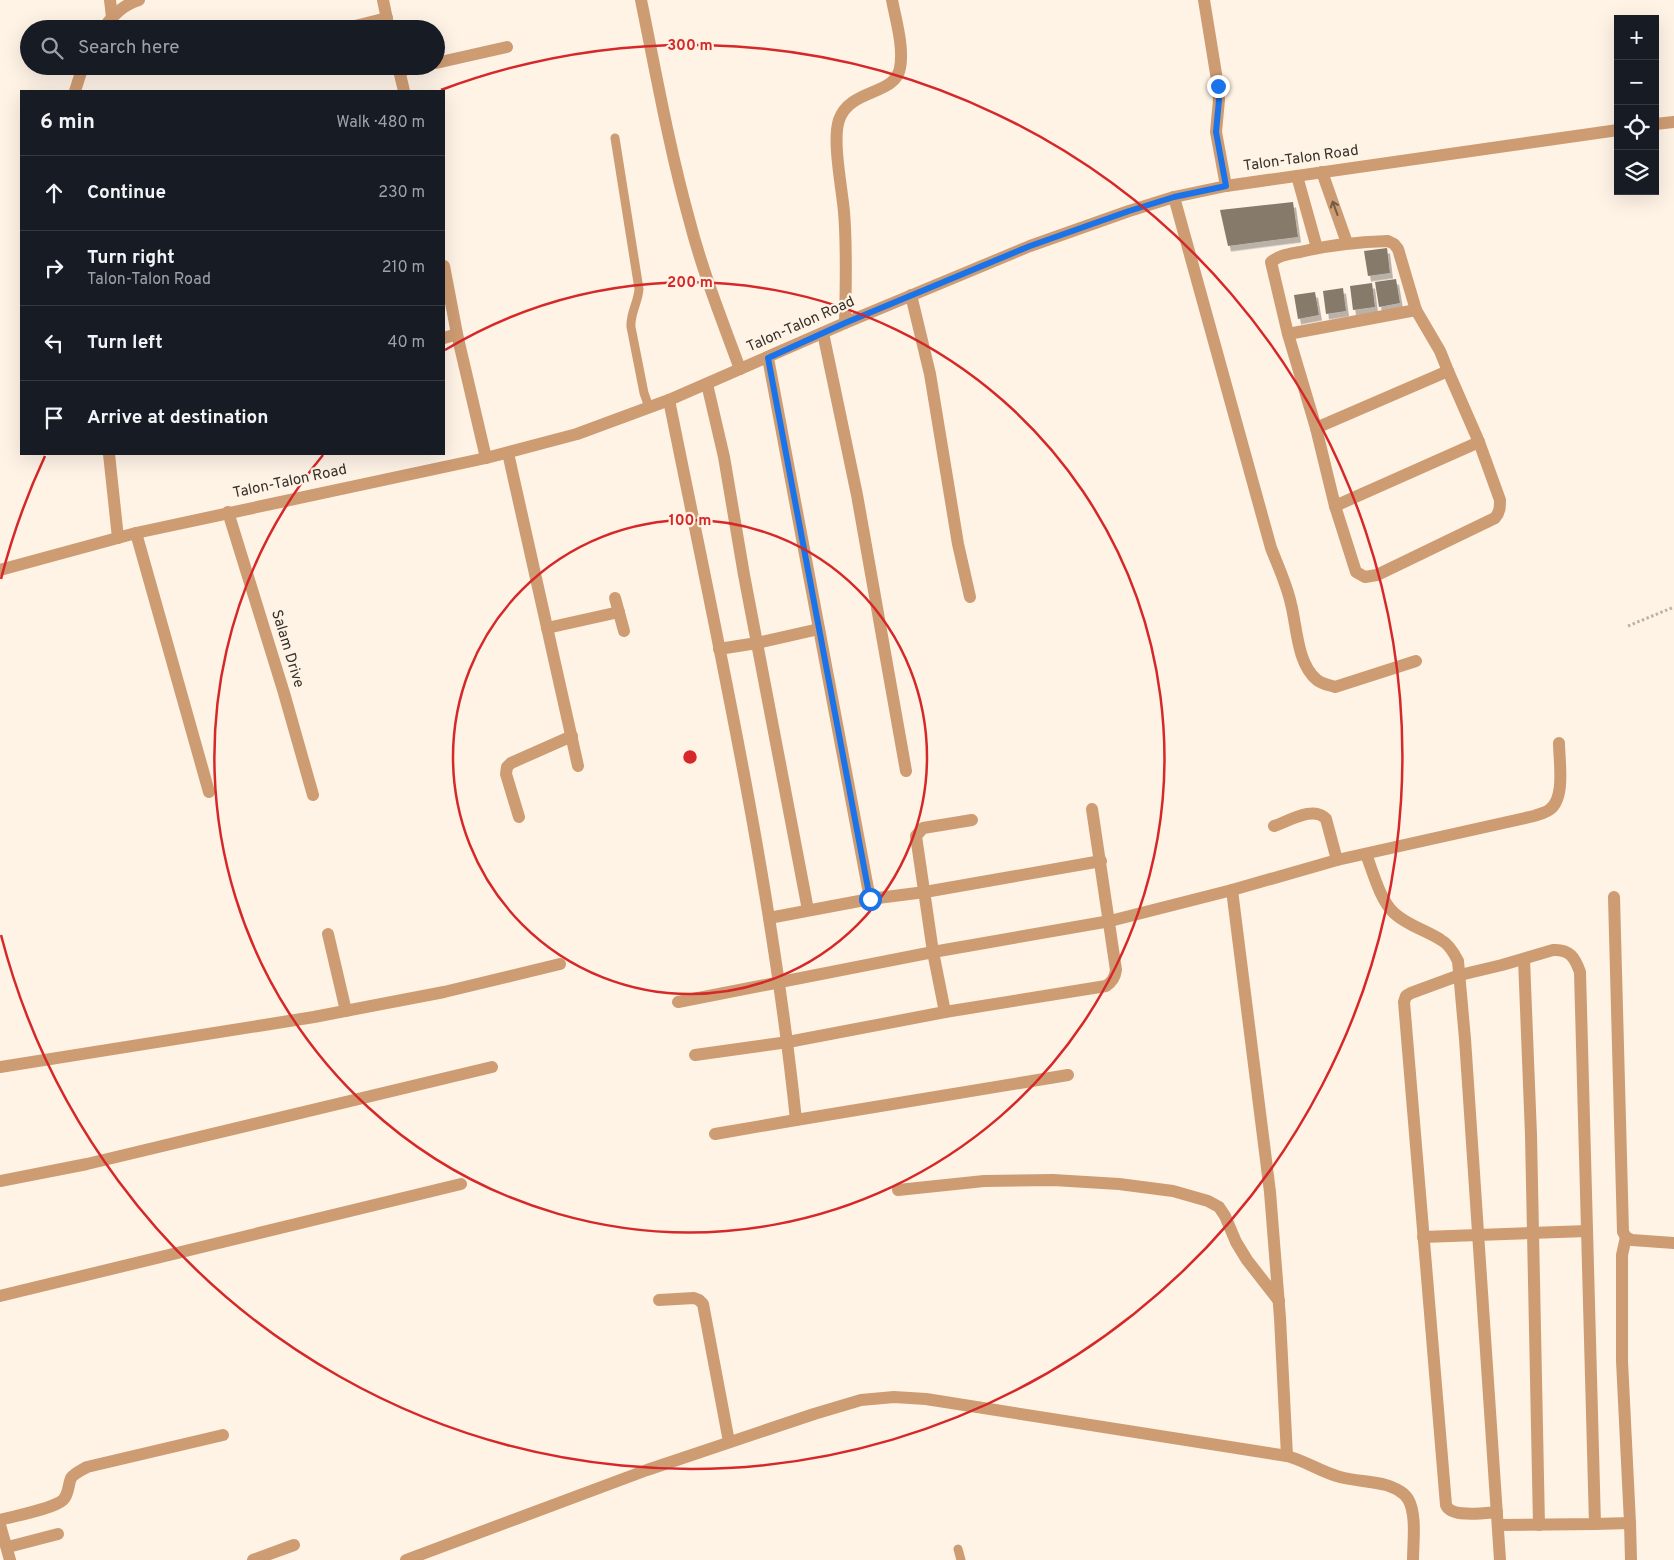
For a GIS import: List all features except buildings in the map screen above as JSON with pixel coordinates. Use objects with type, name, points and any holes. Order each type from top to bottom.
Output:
[{"type":"street","points":[[110,0],[112,17]]},
{"type":"street","points":[[110,20],[125,6],[139,0]]},
{"type":"street","points":[[383,0],[387,20]]},
{"type":"street","points":[[641,0],[676,169],[689,220],[710,288],[740,369]]},
{"type":"street","points":[[845,323],[844,214],[836,136],[839,120],[844,110],[856,99],[890,85],[897,77],[900,69],[901,55],[892,0]]},
{"type":"street","points":[[1204,0],[1218,86],[1219,100],[1216,132],[1226,186]]},
{"type":"street","points":[[445,61],[507,47]]},
{"type":"street","points":[[75,90],[80,75]]},
{"type":"street","points":[[400,75],[404,90]]},
{"type":"street","points":[[1659,124],[1674,122]]},
{"type":"street","name":"Talon-Talon Road","points":[[0,570],[136,533],[486,458],[577,434],[670,400],[845,323],[1030,246],[1174,197],[1226,186],[1614,131]]},
{"type":"street","points":[[1322,172],[1348,243]]},
{"type":"street","points":[[1297,176],[1317,248]]},
{"type":"street","points":[[1174,197],[1271,548],[1291,602],[1300,651],[1309,671],[1316,680],[1335,687],[1416,661]]},
{"type":"street","points":[[1388,242],[1394,244],[1398,249],[1416,310],[1440,352],[1479,442],[1500,500],[1499,514],[1495,518],[1377,575],[1365,577],[1356,572],[1335,506],[1316,428],[1288,334],[1271,262],[1277,257],[1317,248],[1348,243],[1388,242]]},
{"type":"street","points":[[445,277],[447,299],[486,458]]},
{"type":"street","points":[[911,295],[930,374],[956,536],[970,597]]},
{"type":"street","points":[[1288,334],[1416,310]]},
{"type":"street","points":[[823,333],[857,495],[906,770]]},
{"type":"street","points":[[445,338],[457,334]]},
{"type":"street","points":[[768,358],[870,899]]},
{"type":"street","points":[[1316,428],[1448,371]]},
{"type":"street","points":[[707,384],[724,457],[808,910]]},
{"type":"street","points":[[670,400],[769,918],[788,1042],[796,1120]]},
{"type":"street","points":[[1335,506],[1479,442]]},
{"type":"street","points":[[508,453],[578,766]]},
{"type":"street","points":[[109,455],[118,538]]},
{"type":"street","name":"Salam Drive","points":[[228,512],[313,796]]},
{"type":"street","points":[[136,533],[209,792]]},
{"type":"street","points":[[615,598],[624,631]]},
{"type":"street","points":[[547,628],[619,612]]},
{"type":"street","points":[[719,650],[819,629]]},
{"type":"street","points":[[519,817],[506,774],[507,767],[511,763],[572,736]]},
{"type":"street","points":[[678,1002],[933,952],[1110,921],[1232,890],[1337,860],[1534,816],[1548,811],[1558,799],[1560,788],[1559,743]]},
{"type":"street","points":[[695,1055],[788,1042],[945,1012],[1106,986],[1115,977],[1116,970],[1092,809]]},
{"type":"street","points":[[1274,826],[1308,814],[1322,814],[1326,819],[1337,860]]},
{"type":"street","points":[[945,1012],[933,952],[916,836],[924,828],[972,820]]},
{"type":"street","points":[[1366,854],[1384,901],[1393,912],[1413,926],[1443,940],[1453,951],[1458,961],[1500,1560]]},
{"type":"street","points":[[769,918],[870,899],[925,892],[1100,861]]},
{"type":"street","points":[[1232,890],[1270,1192],[1279,1301],[1287,1456]]},
{"type":"street","points":[[1614,897],[1622,1204],[1626,1237],[1622,1256],[1622,1361],[1631,1560]]},
{"type":"street","points":[[328,934],[346,1011]]},
{"type":"street","points":[[1595,1524],[1580,972],[1575,958],[1568,952],[1553,950],[1460,974],[1411,993],[1406,996],[1404,1002],[1446,1505],[1447,1509],[1451,1512],[1539,1525],[1595,1524],[1630,1523]]},
{"type":"street","points":[[1524,959],[1533,1233],[1539,1525]]},
{"type":"street","points":[[0,1067],[346,1011],[444,992],[560,964]]},
{"type":"street","points":[[0,1181],[87,1164],[492,1067]]},
{"type":"street","points":[[715,1134],[1068,1075]]},
{"type":"street","points":[[898,1190],[984,1181],[1052,1180],[1119,1184],[1173,1191],[1208,1201],[1219,1207],[1226,1216],[1236,1242],[1247,1260],[1279,1301]]},
{"type":"street","points":[[0,1296],[461,1184]]},
{"type":"street","points":[[1423,1237],[1587,1231]]},
{"type":"street","points":[[1626,1237],[1640,1242],[1674,1243]]},
{"type":"street","points":[[659,1300],[694,1298],[702,1304],[728,1442]]},
{"type":"street","points":[[406,1560],[638,1473],[728,1442],[861,1400],[894,1397],[926,1399],[1287,1456],[1300,1460],[1327,1474],[1384,1485],[1399,1490],[1408,1499],[1412,1510],[1414,1526],[1413,1560]]},
{"type":"street","points":[[0,1520],[61,1502],[66,1496],[72,1478],[76,1473],[87,1467],[223,1435]]},
{"type":"street","points":[[0,1525],[8,1547],[10,1560]]},
{"type":"street","points":[[8,1547],[58,1534]]},
{"type":"street","points":[[253,1560],[294,1545]]},
{"type":"lane","points":[[615,138],[638,289],[637,303],[631,316],[631,326],[644,393],[649,407]]},
{"type":"lane","points":[[958,1549],[961,1560]]},
{"type":"path","points":[[1628,626],[1674,607]]},
{"type":"route","points":[[870,899],[768,358],[845,323],[1030,246],[1174,197],[1226,186],[1216,132],[1219,100],[1218,86]]}]
